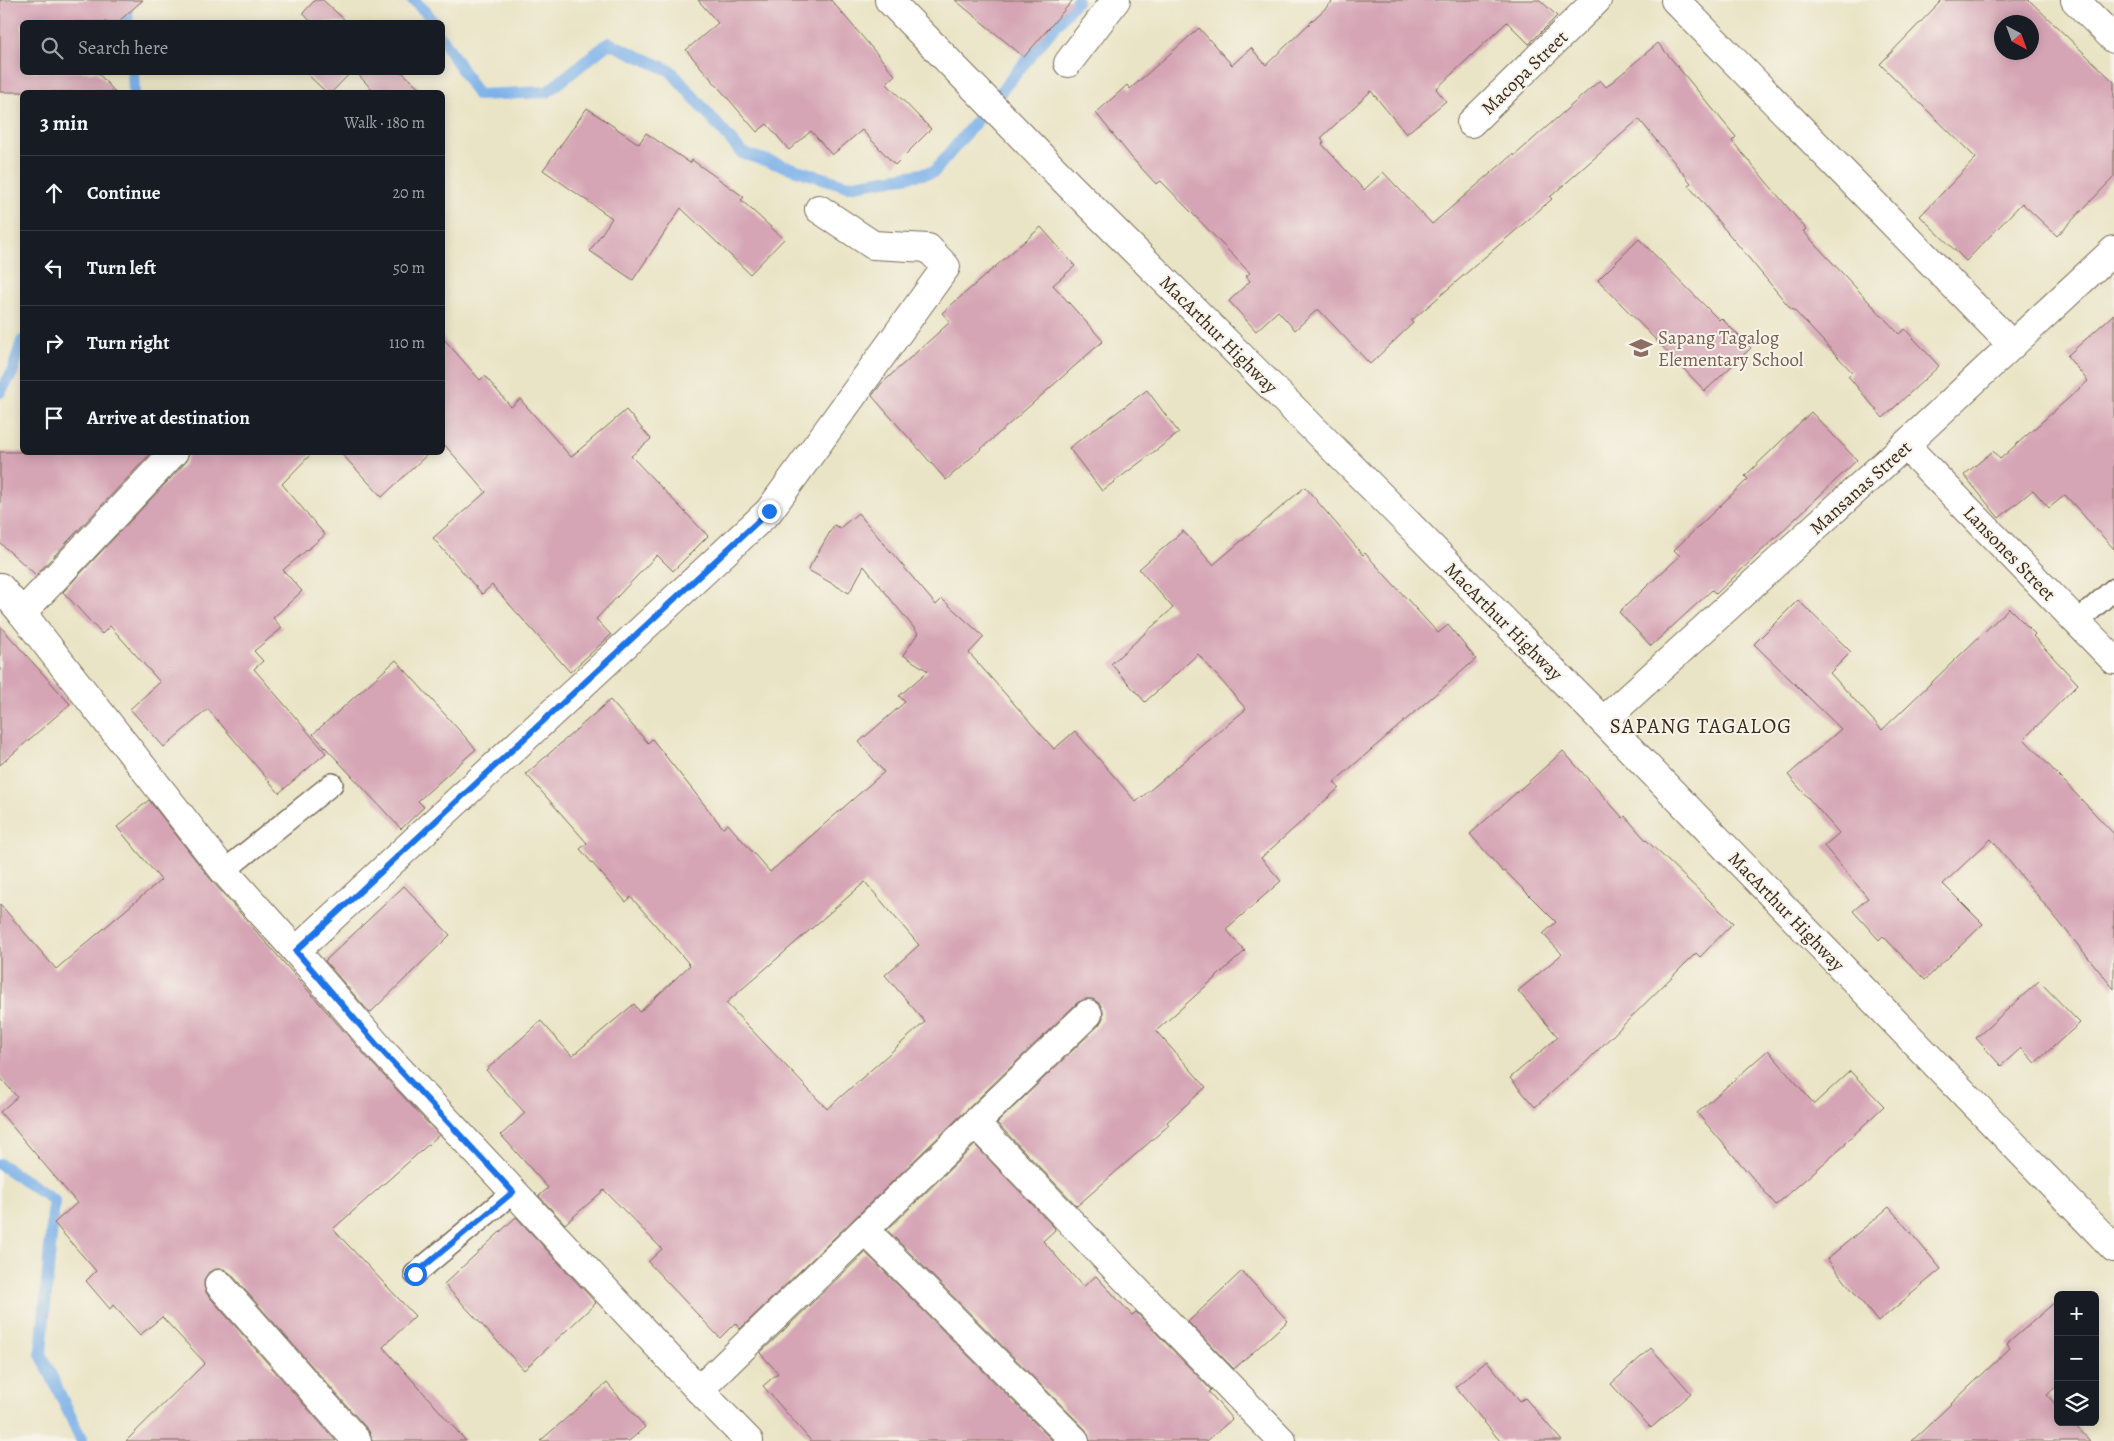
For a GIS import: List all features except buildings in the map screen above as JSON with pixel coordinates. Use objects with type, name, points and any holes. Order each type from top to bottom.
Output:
[{"type":"main road","name":"MacArthur Highway","points":[[889,0],[1603,721],[2114,1248]]},
{"type":"main road","points":[[1068,63],[1116,0]]},
{"type":"main road","name":"Macopa Street","points":[[1471,123],[1597,0]]},
{"type":"main road","points":[[1675,0],[2012,345]]},
{"type":"main road","points":[[2075,0],[2114,39]]},
{"type":"main road","points":[[296,951],[769,511],[946,267],[928,248],[873,245],[819,209]]},
{"type":"main road","name":"Mansanas Street","points":[[1603,721],[1905,445],[2114,250]]},
{"type":"main road","name":"Lansones Street","points":[[1905,445],[2114,660]]},
{"type":"main road","points":[[22,612],[171,455]]},
{"type":"main road","points":[[0,587],[22,612],[224,871],[383,1052],[749,1441]]},
{"type":"main road","points":[[699,1390],[1088,1014]]},
{"type":"main road","points":[[976,1124],[1282,1441]]},
{"type":"main road","points":[[865,1230],[1075,1441]]},
{"type":"main road","points":[[219,1284],[356,1441]]},
{"type":"lane","points":[[2077,622],[2114,589]]},
{"type":"lane","points":[[224,871],[332,784]]},
{"type":"lane","points":[[415,1274],[513,1192]]},
{"type":"waterway","points":[[126,0],[128,20]]},
{"type":"waterway","points":[[413,0],[432,20]]},
{"type":"waterway","points":[[445,43],[478,95],[547,92],[609,43],[671,71],[742,153],[848,186],[934,172],[1077,0]]},
{"type":"waterway","points":[[133,75],[134,90]]},
{"type":"waterway","points":[[0,392],[12,373],[20,347]]},
{"type":"waterway","points":[[0,1164],[54,1200],[41,1354],[82,1441]]},
{"type":"place","name":"Sapang Tagalog Elementary School","points":[[1641,348]]},
{"type":"district","name":"SAPANG TAGALOG","points":[[1701,726]]},
{"type":"route","points":[[415,1274],[513,1192],[383,1052],[296,951],[769,511]]}]
